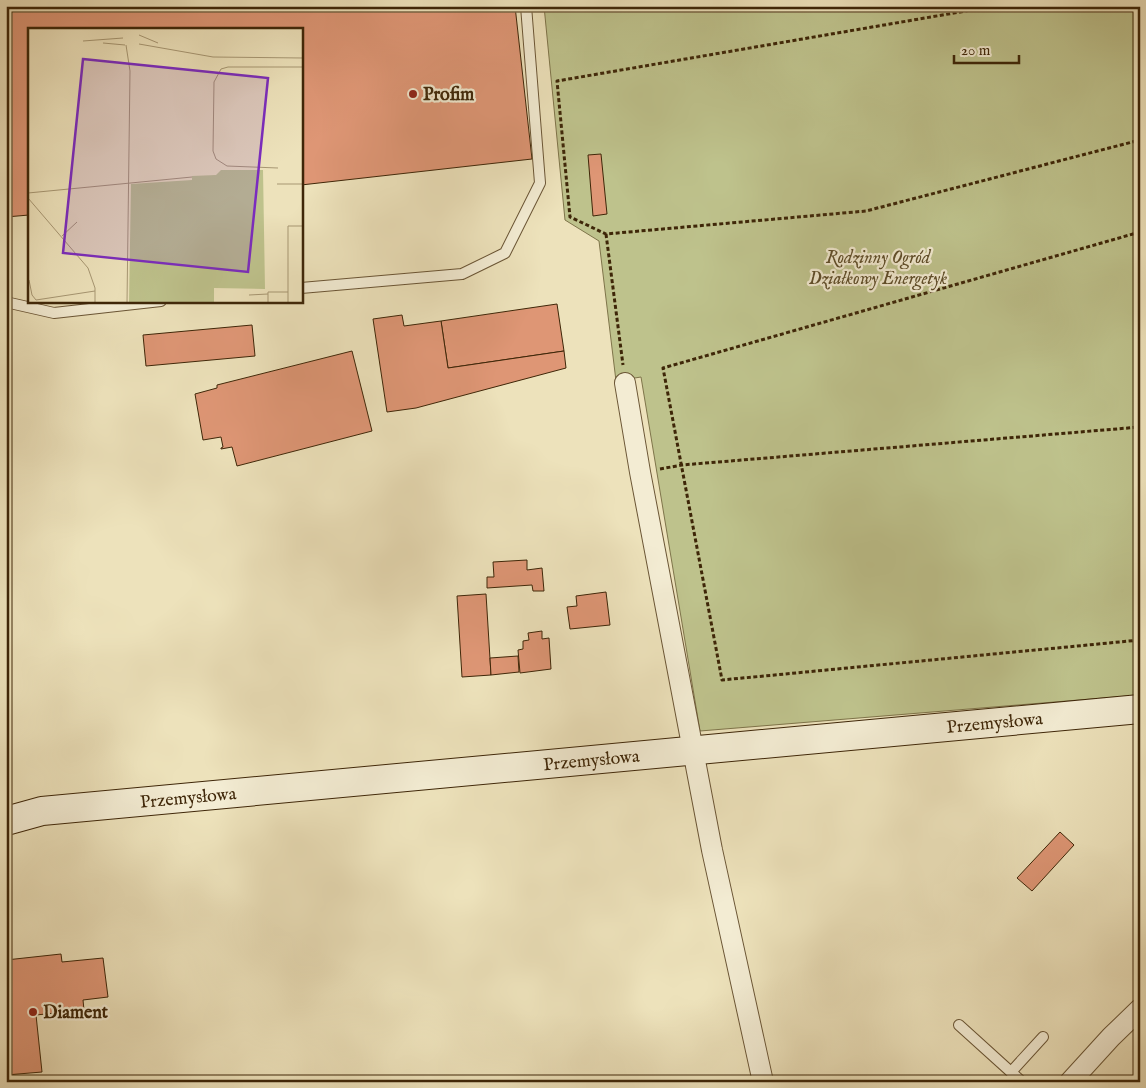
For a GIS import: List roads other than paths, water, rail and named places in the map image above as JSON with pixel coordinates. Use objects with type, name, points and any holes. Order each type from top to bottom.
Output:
[{"type":"main road","name":"Przemysłowa","points":[[6,821],[42,811],[1140,709]]},
{"type":"main road","name":"Przemysłowa","points":[[6,806],[42,811]]},
{"type":"street","points":[[625,383],[640,472],[712,850],[763,1082]]},
{"type":"street","points":[[1070,1082],[1140,1009]]},
{"type":"lane","points":[[302,288],[462,274],[505,253],[540,183],[526,6]]},
{"type":"lane","points":[[6,300],[10,303],[54,312],[152,302]]},
{"type":"lane","points":[[959,1025],[1022,1082]]},
{"type":"lane","points":[[1011,1072],[1043,1037]]},
{"type":"place","name":"Profim","points":[[413,94]]},
{"type":"place","name":"Diament","points":[[33,1012]]},
{"type":"park label","name":"Rodzinny Ogród Działkowy Energetyk","points":[[878,267]]}]
